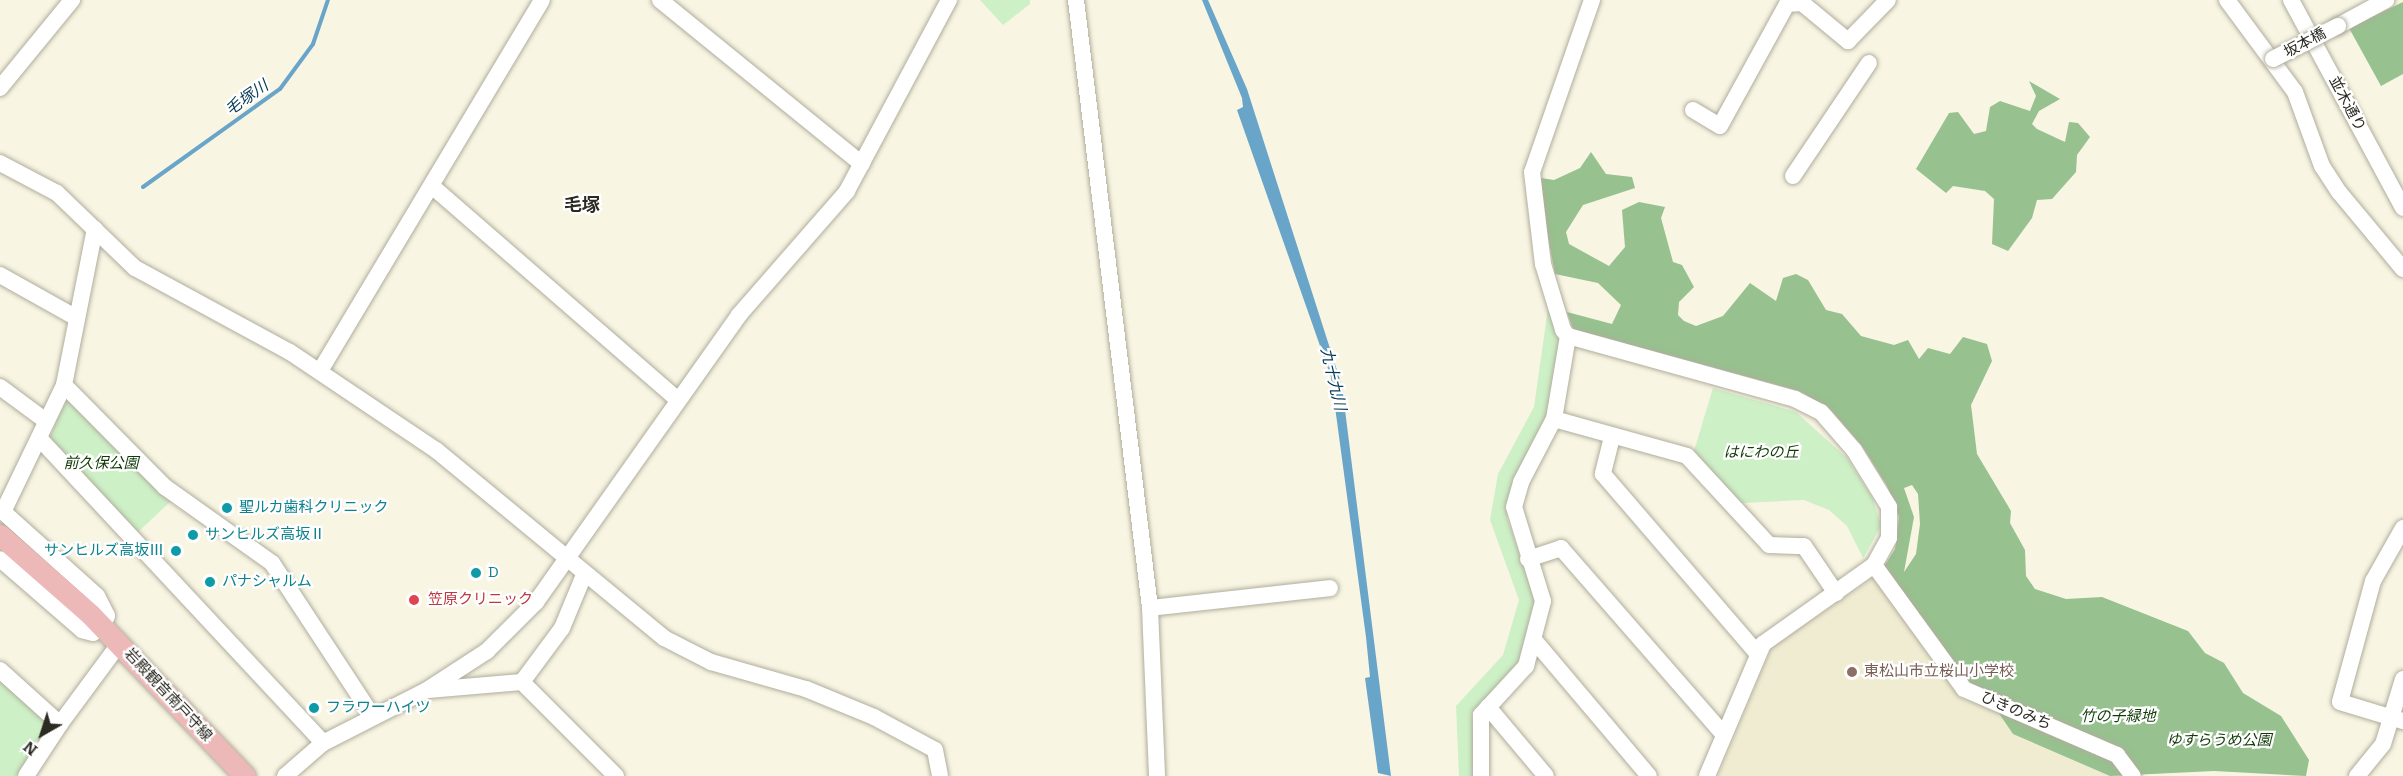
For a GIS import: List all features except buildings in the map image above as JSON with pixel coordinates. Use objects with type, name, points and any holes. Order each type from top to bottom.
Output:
[{"type":"main road","name":"岩殿観音南戸守線","points":[[0,535],[96,620],[245,776]]},
{"type":"street","points":[[0,88],[72,0]]},
{"type":"street","points":[[320,371],[433,187],[542,0]]},
{"type":"street","points":[[660,0],[862,164]]},
{"type":"street","points":[[285,776],[323,743],[372,715],[427,690],[515,626],[678,400],[862,164],[949,0]]},
{"type":"street","points":[[1076,0],[1150,608],[1157,776]]},
{"type":"street","points":[[1481,776],[1481,715],[1526,666],[1543,601],[1528,559],[1514,507],[1521,482],[1554,419],[1568,336],[1543,264],[1532,172],[1592,0]]},
{"type":"street","points":[[1693,110],[1720,126],[1786,4],[1802,3],[1848,42],[1888,0]]},
{"type":"street","points":[[2227,0],[2273,59],[2307,114],[2322,166],[2403,269]]},
{"type":"street","name":"並木通り","points":[[2291,0],[2403,208]]},
{"type":"street","name":"坂本橋","points":[[2273,59],[2386,0]]},
{"type":"street","points":[[1793,176],[1869,63]]},
{"type":"street","points":[[0,163],[57,194],[116,252],[162,285],[320,371],[436,450],[584,575],[687,651],[837,700],[935,750],[940,776]]},
{"type":"street","points":[[433,187],[678,400]]},
{"type":"street","points":[[0,559],[81,630],[93,633],[96,620],[107,616],[97,596],[2,511],[64,385],[95,229]]},
{"type":"street","points":[[0,274],[77,318]]},
{"type":"street","points":[[1568,336],[1795,399],[1821,412],[1854,450],[1889,507],[1889,538],[1874,565],[1772,636],[1757,653],[1707,776]]},
{"type":"street","points":[[64,385],[165,487],[272,563],[372,715]]},
{"type":"street","points":[[0,387],[46,422]]},
{"type":"street","points":[[1554,419],[1687,456],[1769,545],[1804,546],[1836,592]]},
{"type":"street","points":[[1612,437],[1603,474],[1757,653]]},
{"type":"street","points":[[39,438],[323,743]]},
{"type":"street","points":[[2398,719],[2340,702],[2373,581],[2403,528]]},
{"type":"street","points":[[1528,559],[1562,548],[1724,735]]},
{"type":"street","name":"ひきのみち","points":[[1874,565],[1964,689],[2117,754],[2133,776]]},
{"type":"street","points":[[427,690],[522,682],[562,628],[584,575]]},
{"type":"street","points":[[1150,608],[1330,588]]},
{"type":"street","points":[[1534,640],[1649,776]]},
{"type":"street","points":[[32,774],[60,724],[120,644]]},
{"type":"street","points":[[0,670],[60,724]]},
{"type":"street","points":[[2362,774],[2375,759],[2398,719],[2403,679]]},
{"type":"street","points":[[522,682],[616,776]]},
{"type":"street","points":[[1488,707],[1546,776]]},
{"type":"shaded area","name":"東松山市立桜山小学校","points":[[1875,577],[1960,698],[2113,759],[2123,776],[1718,776],[1772,647]]},
{"type":"green space","points":[[980,0],[1030,0],[1030,4],[1003,25]]},
{"type":"green space","points":[[2403,2],[2403,74],[2381,86],[2349,28]]},
{"type":"green space","points":[[2029,81],[2060,99],[2039,111],[2032,124],[2037,129],[2065,142],[2069,122],[2078,123],[2090,137],[2077,155],[2076,172],[2052,199],[2037,200],[2032,218],[2008,251],[1992,244],[1994,199],[1985,191],[1953,186],[1946,193],[1916,169],[1949,113],[1958,112],[1974,134],[1986,131],[1990,107],[2000,101],[2030,111],[2036,96]]},
{"type":"green space","points":[[1591,152],[1606,174],[1632,177],[1635,188],[1583,205],[1566,232],[1569,244],[1609,266],[1625,247],[1622,210],[1639,202],[1665,207],[1661,218],[1673,262],[1682,265],[1694,287],[1679,302],[1678,315],[1684,321],[1696,326],[1723,316],[1750,283],[1776,301],[1783,278],[1796,274],[1808,280],[1826,310],[1842,314],[1861,336],[1894,345],[1908,340],[1919,359],[1928,348],[1950,354],[1963,337],[1987,344],[1992,361],[1971,405],[1977,454],[2011,511],[2010,523],[2025,550],[2026,576],[2035,589],[2066,599],[2102,597],[2188,631],[2205,653],[2224,663],[2243,693],[2281,716],[2309,760],[2306,776],[2214,771],[2110,776],[2013,734],[1994,706],[1967,686],[1883,568],[1895,549],[1899,517],[1887,486],[1862,446],[1830,409],[1799,391],[1573,329],[1567,312],[1612,324],[1621,305],[1598,283],[1555,274],[1539,192],[1541,178],[1554,180],[1580,168]],"holes":[[[1912,485],[1918,494],[1920,524],[1916,554],[1904,572],[1914,517],[1904,488]]]},
{"type":"green space","points":[[1548,308],[1560,343],[1550,410],[1513,481],[1507,518],[1536,600],[1518,664],[1472,713],[1475,776],[1459,776],[1456,706],[1503,655],[1519,600],[1490,520],[1498,474],[1534,407]]},
{"type":"green space","name":"はにわの丘","points":[[1713,388],[1796,412],[1847,458],[1873,499],[1881,526],[1863,558],[1847,526],[1829,510],[1804,500],[1741,503],[1694,451]]},
{"type":"green space","name":"前久保公園","points":[[64,401],[71,402],[171,501],[137,533],[49,440]]},
{"type":"green space","points":[[0,679],[46,722],[47,731],[16,776],[0,776]]},
{"type":"water","name":"九十九川","points":[[1202,0],[1208,0],[1247,89],[1342,386],[1391,776],[1378,773],[1365,678],[1370,677],[1366,637],[1331,377],[1237,110],[1243,107],[1242,98]]},
{"type":"waterway","name":"毛塚川","points":[[143,187],[280,89],[313,44],[328,0]]},
{"type":"place","name":"聖ルカ歯科クリニック","points":[[227,508]]},
{"type":"place","name":"サンヒルズ高坂Ⅱ","points":[[193,535]]},
{"type":"place","name":"サンヒルズ高坂Ⅲ","points":[[176,551]]},
{"type":"place","name":"D","points":[[476,573]]},
{"type":"place","name":"パナシャルム","points":[[210,582]]},
{"type":"place","name":"笠原クリニック","points":[[414,600]]},
{"type":"place","name":"東松山市立桜山小学校","points":[[1852,672]]},
{"type":"place","name":"フラワーハイツ","points":[[314,708]]},
{"type":"district","name":"毛塚","points":[[582,205]]},
{"type":"park label","name":"竹の子緑地","points":[[2118,717]]},
{"type":"park label","name":"ゆすらうめ公園","points":[[2219,741]]}]
